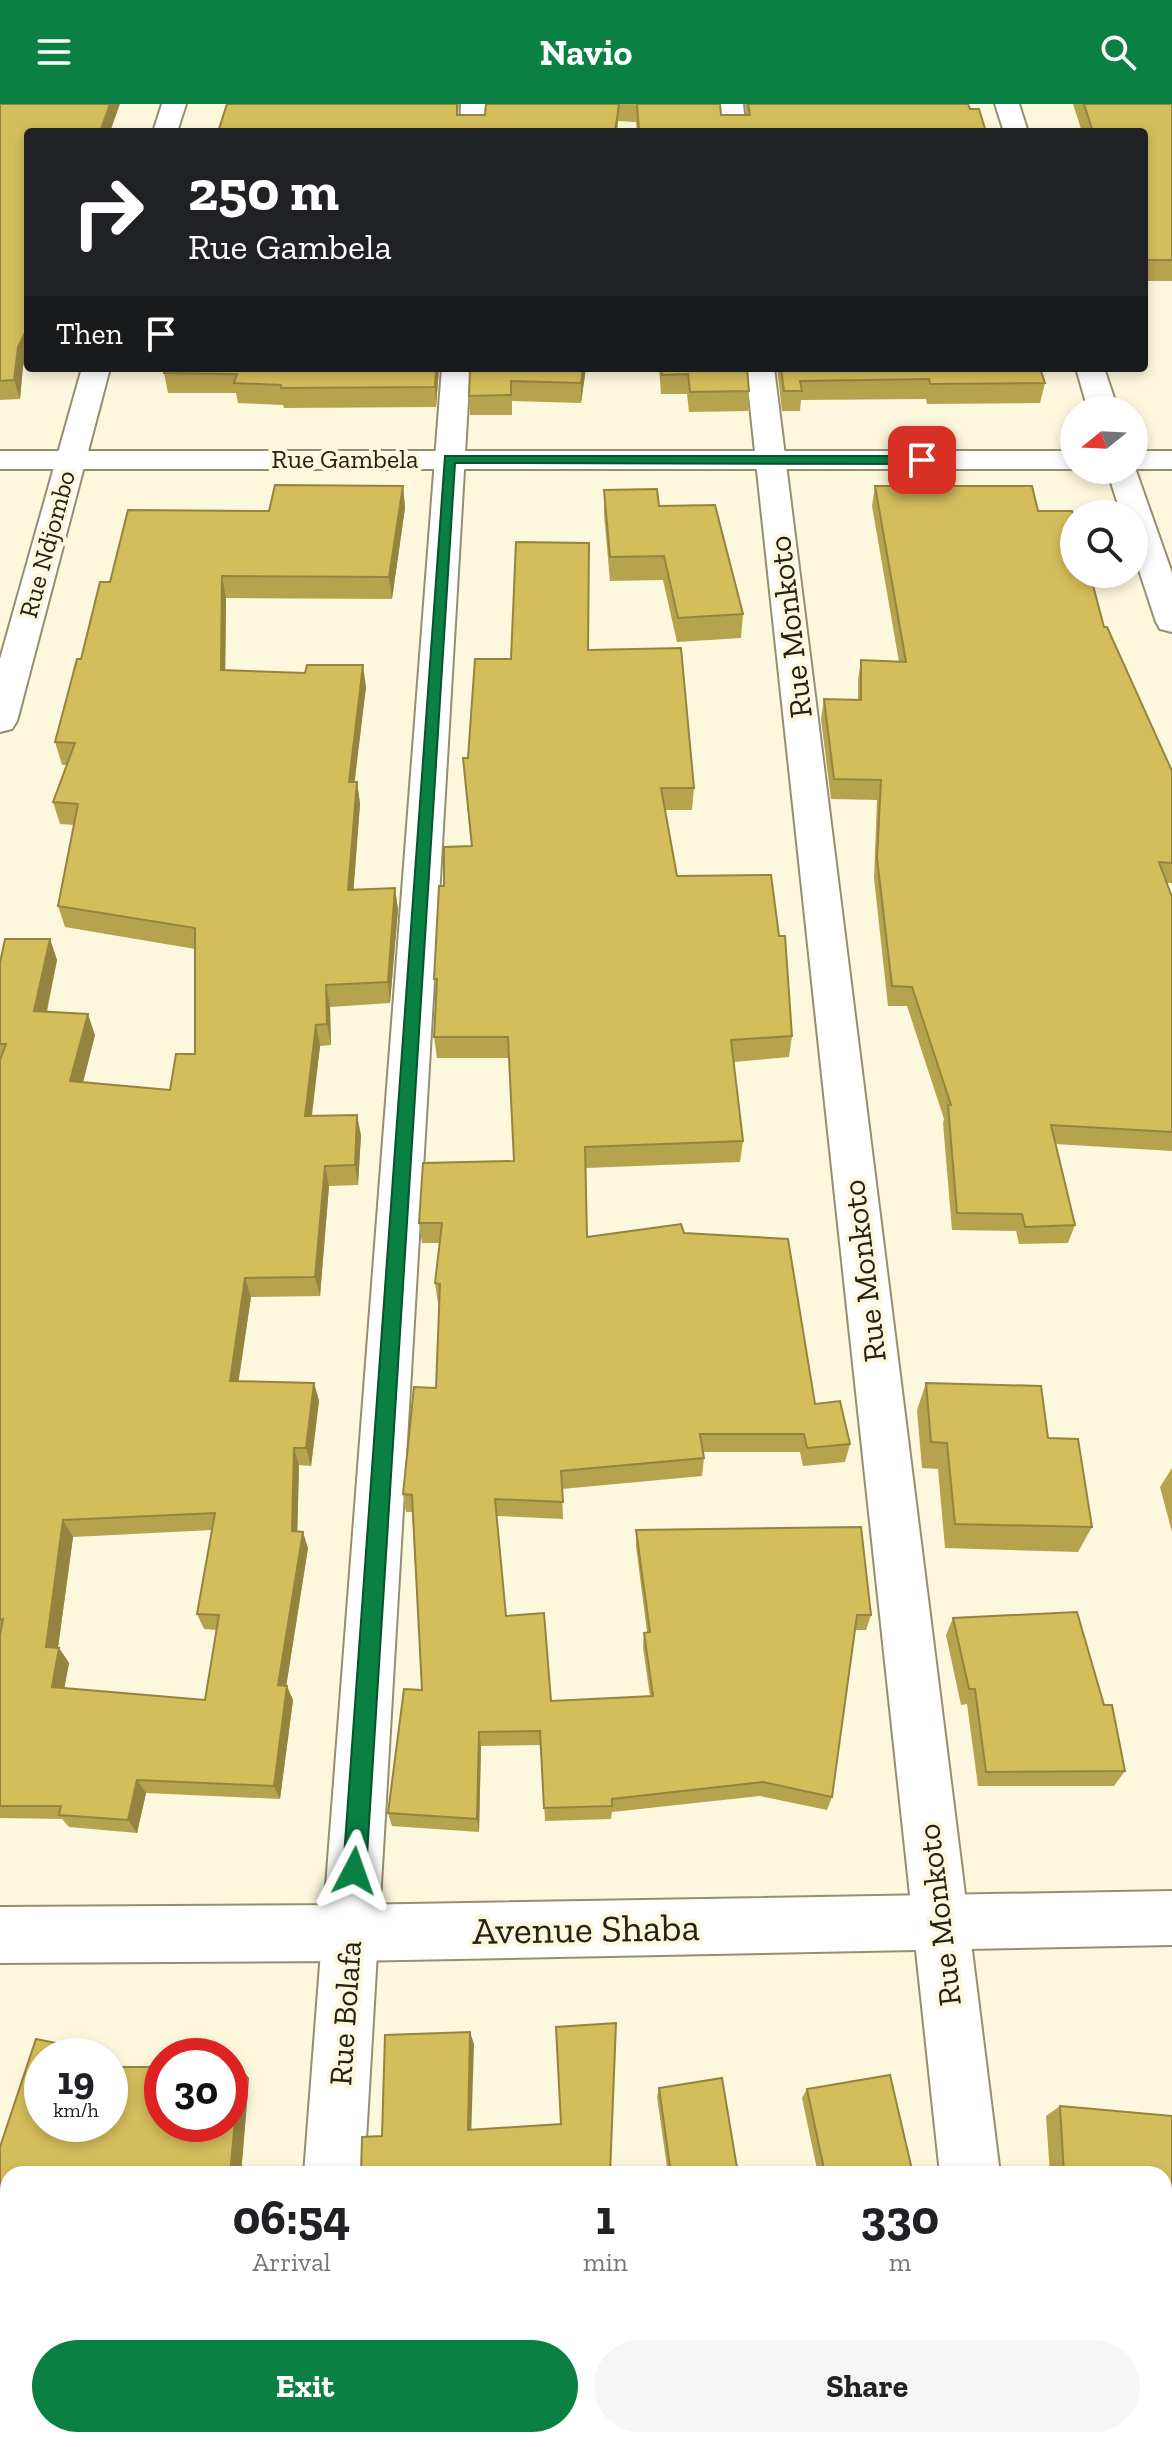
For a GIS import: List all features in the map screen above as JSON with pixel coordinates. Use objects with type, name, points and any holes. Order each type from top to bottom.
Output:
[{"type":"street","points":[[166,128],[174,104]]},
{"type":"street","points":[[472,128],[473,104]]},
{"type":"street","points":[[731,104],[734,128]]},
{"type":"street","points":[[1007,104],[1015,128]]},
{"type":"street","name":"Rue Ndjombo","points":[[0,721],[95,372]]},
{"type":"street","name":"Rue Bolafa","points":[[335,2166],[456,372]]},
{"type":"street","name":"Rue Monkoto","points":[[760,372],[969,2166]]},
{"type":"street","points":[[1091,372],[1099,396]]},
{"type":"street","name":"Rue Gambela","points":[[0,460],[1060,460]]},
{"type":"street","points":[[1148,460],[1172,460]]},
{"type":"street","points":[[1127,484],[1172,622]]},
{"type":"street","name":"Avenue Shaba","points":[[0,1935],[350,1933],[1172,1918]]},
{"type":"building","points":[[0,104],[110,104],[101,128],[24,128],[24,335],[18,347],[14,380],[0,381]]},
{"type":"building","points":[[227,104],[457,104],[457,115],[485,115],[486,104],[619,104],[616,128],[219,128]]},
{"type":"building","points":[[637,104],[720,104],[721,115],[750,115],[748,104],[968,104],[970,109],[979,109],[985,128],[639,128]]},
{"type":"building","points":[[1084,104],[1172,104],[1172,260],[1148,260],[1148,128],[1092,128]]},
{"type":"building","points":[[436,372],[435,387],[281,388],[281,385],[234,383],[237,374],[164,373]]},
{"type":"building","points":[[470,372],[582,372],[581,383],[511,381],[511,395],[469,396]]},
{"type":"building","points":[[662,372],[747,372],[749,391],[690,392],[688,374],[662,375]]},
{"type":"building","points":[[782,372],[1041,372],[1045,383],[930,384],[929,379],[800,381],[802,391],[784,391]]},
{"type":"building","points":[[275,485],[403,486],[389,577],[222,576],[221,670],[305,673],[307,665],[363,665],[349,782],[357,782],[348,890],[395,888],[388,982],[326,985],[327,1024],[316,1025],[305,1116],[357,1115],[355,1165],[325,1166],[315,1277],[245,1278],[230,1381],[314,1383],[306,1448],[294,1448],[292,1531],[303,1532],[278,1685],[287,1686],[274,1786],[137,1780],[128,1820],[59,1815],[61,1806],[0,1806],[0,1635],[3,1619],[0,1620],[0,1060],[6,1044],[0,1044],[0,963],[5,939],[50,939],[34,1011],[88,1014],[70,1081],[170,1090],[176,1054],[195,1054],[195,928],[58,906],[78,804],[53,802],[75,743],[55,742],[77,659],[81,659],[100,582],[110,582],[128,510],[269,511]],"holes":[[[215,1513],[197,1614],[219,1615],[205,1700],[52,1687],[59,1648],[46,1647],[63,1520]]]},
{"type":"building","points":[[875,486],[1032,486],[1038,511],[1060,511],[1060,588],[1094,588],[1104,627],[1107,627],[1172,771],[1172,863],[1159,862],[1172,897],[1172,1132],[1051,1125],[1075,1225],[1025,1227],[1022,1214],[957,1213],[948,1105],[951,1105],[912,987],[892,986],[877,858],[881,780],[834,779],[824,699],[861,700],[861,660],[906,662]]},
{"type":"building","points":[[657,489],[659,506],[715,505],[743,614],[678,618],[664,556],[610,557],[604,490]]},
{"type":"building","points":[[516,542],[589,543],[588,650],[681,648],[694,788],[661,788],[677,876],[771,875],[779,936],[785,936],[792,1036],[731,1040],[743,1141],[585,1147],[587,1237],[681,1224],[684,1233],[788,1239],[815,1404],[840,1401],[850,1444],[807,1448],[804,1434],[700,1434],[704,1458],[561,1471],[563,1502],[495,1499],[506,1616],[544,1613],[551,1701],[653,1696],[644,1633],[650,1632],[636,1530],[861,1527],[871,1615],[857,1615],[832,1797],[763,1782],[612,1799],[612,1806],[544,1808],[540,1731],[479,1732],[477,1819],[388,1813],[404,1689],[422,1690],[412,1495],[403,1494],[414,1387],[436,1388],[440,1284],[435,1283],[442,1223],[419,1223],[423,1163],[514,1161],[508,1037],[434,1037],[437,979],[434,979],[439,886],[444,886],[444,847],[472,846],[463,758],[468,758],[475,659],[511,659]]},
{"type":"building","points":[[926,1383],[1041,1386],[1048,1438],[1078,1439],[1092,1527],[955,1524],[947,1443],[931,1442]]},
{"type":"building","points":[[1077,1612],[1104,1705],[1112,1705],[1125,1771],[986,1772],[975,1689],[969,1689],[953,1618]]},
{"type":"building","points":[[616,2023],[610,2166],[361,2166],[362,2137],[382,2136],[385,2035],[470,2032],[468,2130],[561,2124],[556,2027]]},
{"type":"building","points":[[128,2067],[144,2067],[144,2142],[233,2142],[231,2166],[0,2166],[0,2147],[24,2075],[24,2142],[128,2142]]},
{"type":"building","points":[[890,2075],[911,2166],[823,2166],[807,2089]]},
{"type":"building","points":[[722,2078],[737,2166],[670,2166],[659,2088]]},
{"type":"building","points":[[1060,2106],[1172,2116],[1172,2166],[1064,2166]]},
{"type":"route","points":[[354,1871],[449,459],[922,460]]}]
